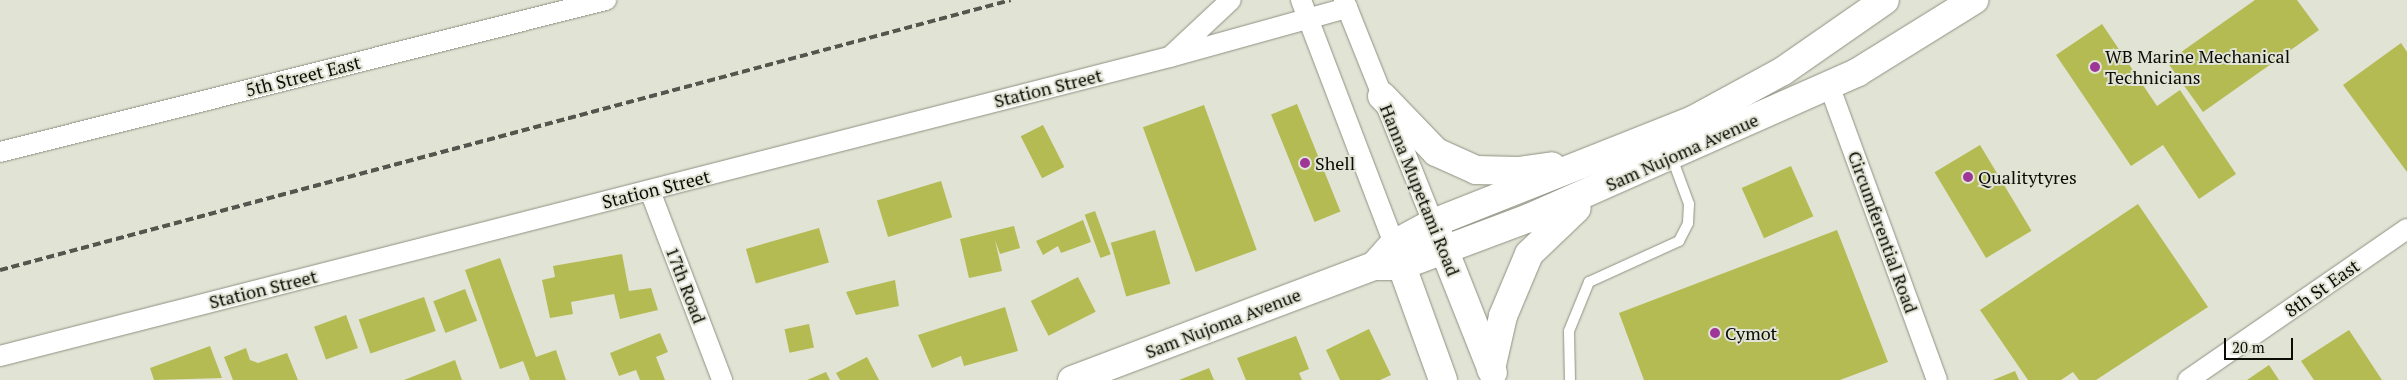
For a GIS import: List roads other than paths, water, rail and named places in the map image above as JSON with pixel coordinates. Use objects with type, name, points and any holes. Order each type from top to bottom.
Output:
[{"type":"main road","name":"Sam Nujoma Avenue","points":[[1390,259],[1433,223],[1605,158],[1693,120],[1817,48],[1886,0]]},
{"type":"main road","name":"Sam Nujoma Avenue","points":[[1072,380],[1390,259],[1444,250],[1604,187],[1672,158],[1881,60],[1974,0]]},
{"type":"main road","points":[[1817,48],[1815,66],[1830,84]]},
{"type":"main road","points":[[1382,96],[1436,152],[1476,170],[1518,171],[1605,158]]},
{"type":"main road","points":[[1493,374],[1503,316],[1529,254],[1546,233],[1604,187]]},
{"type":"main road","name":"Hanna Mupetami Road","points":[[1433,223],[1493,374]]},
{"type":"main road","points":[[1390,259],[1443,380]]},
{"type":"street","name":"5th Street East","points":[[0,152],[606,0]]},
{"type":"street","points":[[1170,57],[1231,0]]},
{"type":"street","name":"Station Street","points":[[0,356],[1170,57],[1306,8],[1346,4]]},
{"type":"street","name":"Hanna Mupetami Road","points":[[1346,4],[1433,223]]},
{"type":"street","points":[[1306,8],[1390,259]]},
{"type":"street","name":"Circumferential Road","points":[[1830,84],[1937,380]]},
{"type":"street","name":"17th Road","points":[[650,191],[722,380]]},
{"type":"street","name":"8th St East","points":[[2188,380],[2407,229]]},
{"type":"lane","points":[[1570,380],[1569,331],[1577,302],[1589,282],[1679,241],[1688,223],[1689,204],[1672,158]]},
{"type":"railway","points":[[0,270],[1011,0]]},
{"type":"place","name":"WB Marine Mechanical Technicians","points":[[2095,67]]},
{"type":"place","name":"Shell","points":[[1305,163]]},
{"type":"place","name":"Qualitytyres","points":[[1968,177]]},
{"type":"place","name":"Cymot","points":[[1715,333]]}]
